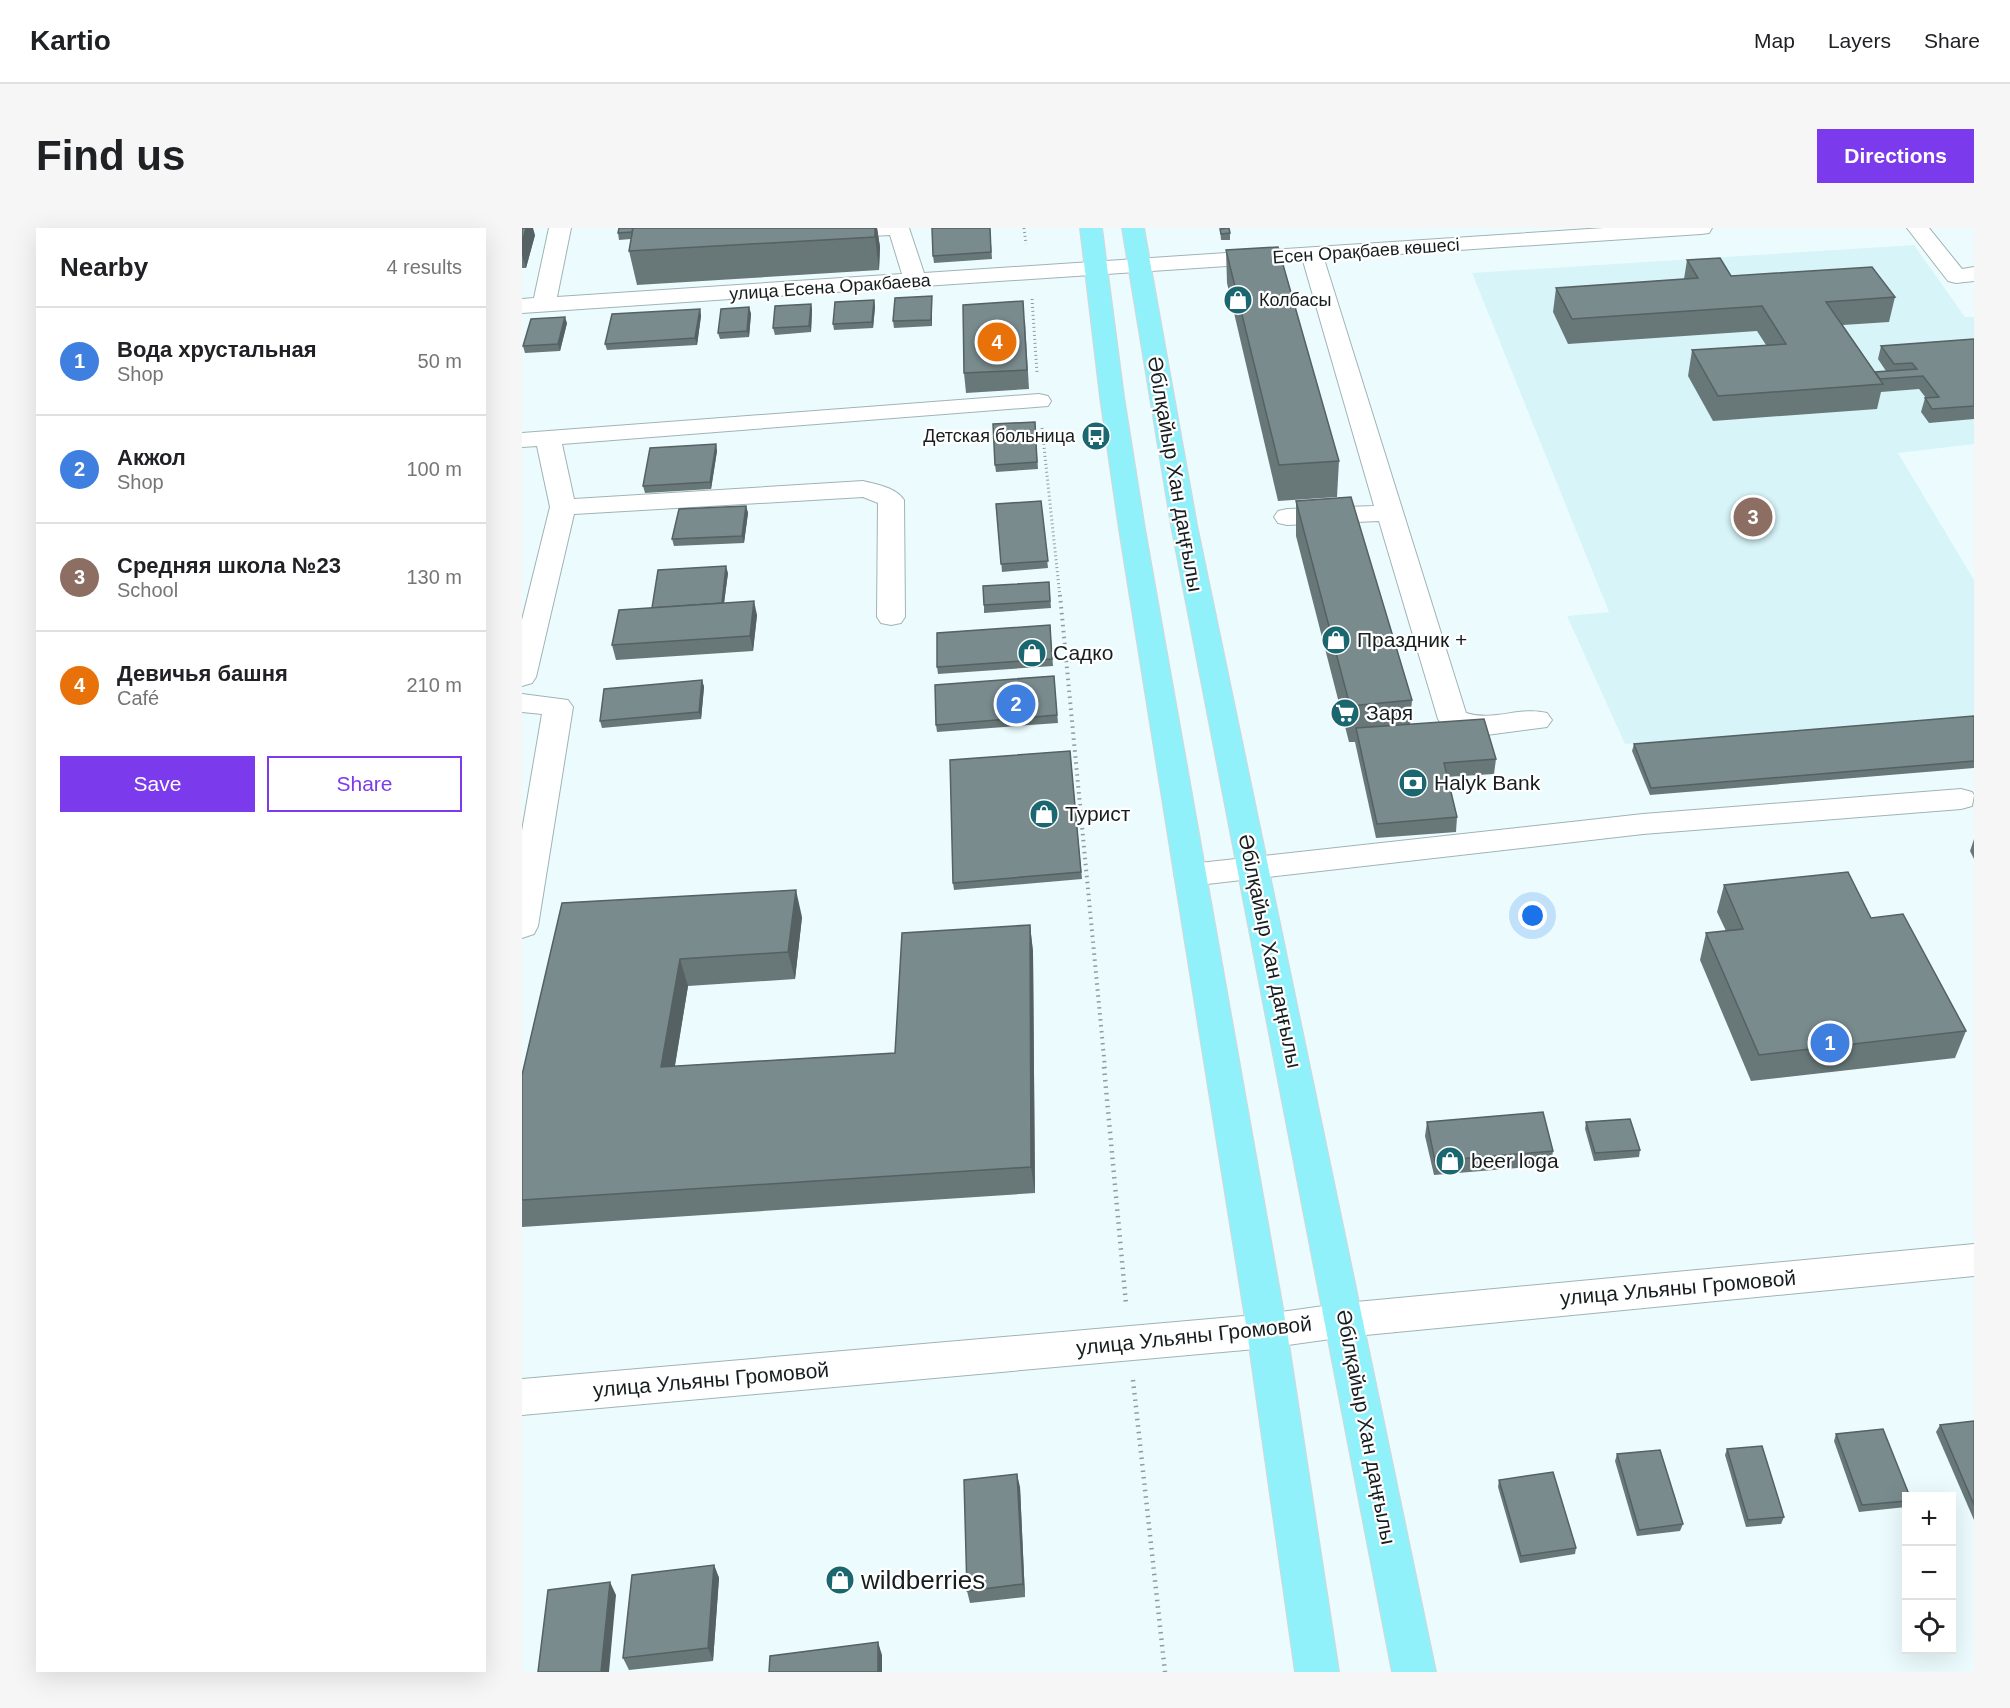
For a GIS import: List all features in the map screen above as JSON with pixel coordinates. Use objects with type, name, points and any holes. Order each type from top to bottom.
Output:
[{"type":"main road","points":[[1091,228],[1132,529],[1267,1331],[1317,1672]]},
{"type":"main road","name":"Әбілқайыр Хан даңғылы","points":[[1133,228],[1184,525],[1414,1672]]},
{"type":"street","points":[[533,306],[560,228]]},
{"type":"street","points":[[818,233],[898,228],[916,282]]},
{"type":"street","name":"Есен Орақбаев көшесі","points":[[1139,267],[1582,232],[1701,228]]},
{"type":"street","points":[[1918,228],[1956,276],[1974,274]]},
{"type":"street","points":[[1312,255],[1453,719],[1479,727],[1537,720]]},
{"type":"street","name":"улица Есена Оракбаева","points":[[533,306],[916,282],[1095,267],[1139,267]]},
{"type":"street","points":[[522,440],[1039,401]]},
{"type":"street","points":[[522,677],[563,507],[548,438]]},
{"type":"street","points":[[563,507],[863,489],[879,493],[891,500],[891,617]]},
{"type":"street","points":[[1287,517],[1389,513]]},
{"type":"street","points":[[522,703],[558,707],[522,926]]},
{"type":"street","points":[[1190,875],[1643,824],[1961,799]]},
{"type":"street","name":"улица Ульяны Громовой","points":[[522,1397],[1267,1331],[1345,1320],[1974,1260]]},
{"type":"path","points":[[1024,228],[1030,274],[1039,401],[1068,668],[1130,1343],[1165,1672]]},
{"type":"shaded area","points":[[1914,245],[1965,317],[1974,317],[1974,444],[1898,453],[1974,580],[1974,717],[1625,744],[1567,616],[1609,612],[1472,273]]},
{"type":"building","points":[[522,228],[526,228],[522,243]]},
{"type":"building","points":[[619,228],[633,228],[632,232],[618,233]]},
{"type":"building","points":[[633,228],[875,228],[875,237],[629,251]]},
{"type":"building","points":[[932,228],[990,228],[991,252],[933,256]]},
{"type":"building","points":[[1229,228],[1230,233],[1221,234],[1220,229]]},
{"type":"building","points":[[1278,247],[1339,461],[1279,465],[1226,250]]},
{"type":"building","points":[[1720,258],[1731,276],[1872,267],[1895,297],[1826,302],[1883,384],[1718,396],[1692,350],[1786,344],[1762,306],[1572,319],[1556,288],[1698,278],[1687,260]]},
{"type":"building","points":[[932,296],[931,320],[893,321],[895,298]]},
{"type":"building","points":[[874,300],[872,322],[833,324],[835,302]]},
{"type":"building","points":[[1023,301],[1027,370],[964,373],[963,305]]},
{"type":"building","points":[[811,304],[809,326],[773,328],[775,306]]},
{"type":"building","points":[[749,307],[747,331],[718,333],[721,309]]},
{"type":"building","points":[[700,309],[695,338],[605,344],[612,314]]},
{"type":"building","points":[[565,317],[558,344],[523,346],[531,319]]},
{"type":"building","points":[[1974,339],[1974,406],[1932,409],[1925,398],[1939,397],[1923,376],[1880,379],[1875,372],[1917,369],[1912,363],[1894,364],[1881,346]]},
{"type":"building","points":[[1035,422],[1037,462],[995,465],[993,424]]},
{"type":"building","points":[[716,444],[710,482],[643,486],[650,448]]},
{"type":"building","points":[[1351,497],[1412,700],[1350,706],[1296,501]]},
{"type":"building","points":[[1041,501],[1048,561],[1001,564],[996,504]]},
{"type":"building","points":[[746,506],[742,536],[672,539],[679,509]]},
{"type":"building","points":[[726,566],[722,603],[652,608],[658,570]]},
{"type":"building","points":[[1049,582],[1050,601],[984,605],[983,586]]},
{"type":"building","points":[[754,601],[750,636],[612,645],[619,610]]},
{"type":"building","points":[[1050,625],[1052,659],[937,667],[937,633]]},
{"type":"building","points":[[1054,676],[1057,715],[936,725],[935,685]]},
{"type":"building","points":[[702,680],[699,712],[600,721],[604,689]]},
{"type":"building","points":[[1974,716],[1974,761],[1651,788],[1634,744]]},
{"type":"building","points":[[1484,719],[1496,759],[1444,763],[1457,817],[1377,824],[1356,728]]},
{"type":"building","points":[[1070,751],[1081,872],[953,883],[950,760]]},
{"type":"building","points":[[1848,872],[1871,918],[1903,914],[1966,1031],[1759,1055],[1706,933],[1743,929],[1724,885]]},
{"type":"building","points":[[796,890],[788,952],[680,959],[661,1067],[895,1053],[902,933],[1030,925],[1031,1167],[522,1200],[522,1075],[562,903]]},
{"type":"building","points":[[1543,1112],[1553,1151],[1435,1161],[1427,1122]]},
{"type":"building","points":[[1630,1119],[1640,1150],[1595,1153],[1586,1122]]},
{"type":"building","points":[[1974,1421],[1974,1505],[1940,1425]]},
{"type":"building","points":[[1883,1429],[1908,1492],[1902,1492],[1902,1501],[1862,1505],[1836,1434]]},
{"type":"building","points":[[1762,1446],[1784,1517],[1748,1520],[1727,1449]]},
{"type":"building","points":[[1660,1450],[1683,1524],[1639,1530],[1617,1454]]},
{"type":"building","points":[[1553,1472],[1576,1548],[1521,1556],[1499,1480]]},
{"type":"building","points":[[1017,1474],[1023,1584],[967,1591],[964,1480]]},
{"type":"building","points":[[714,1565],[708,1648],[623,1658],[632,1575]]},
{"type":"building","points":[[610,1582],[601,1672],[538,1672],[548,1590]]},
{"type":"building","points":[[878,1642],[878,1672],[769,1672],[770,1656]]},
{"type":"place","name":"Колбасы","points":[[1238,300]]},
{"type":"place","name":"Девичья башня","points":[[997,342]]},
{"type":"place","name":"Детская больница","points":[[1096,436]]},
{"type":"place","name":"Средняя школа №23","points":[[1753,517]]},
{"type":"place","name":"Праздник +","points":[[1336,640]]},
{"type":"place","name":"Садко","points":[[1032,653]]},
{"type":"place","name":"Акжол","points":[[1016,704]]},
{"type":"place","name":"Заря","points":[[1345,713]]},
{"type":"place","name":"Halyk Bank","points":[[1413,783]]},
{"type":"place","name":"Турист","points":[[1044,814]]},
{"type":"place","name":"Вода хрустальная","points":[[1830,1043]]},
{"type":"place","name":"beer loga","points":[[1450,1161]]},
{"type":"place","name":"wildberries","points":[[840,1580]]}]
